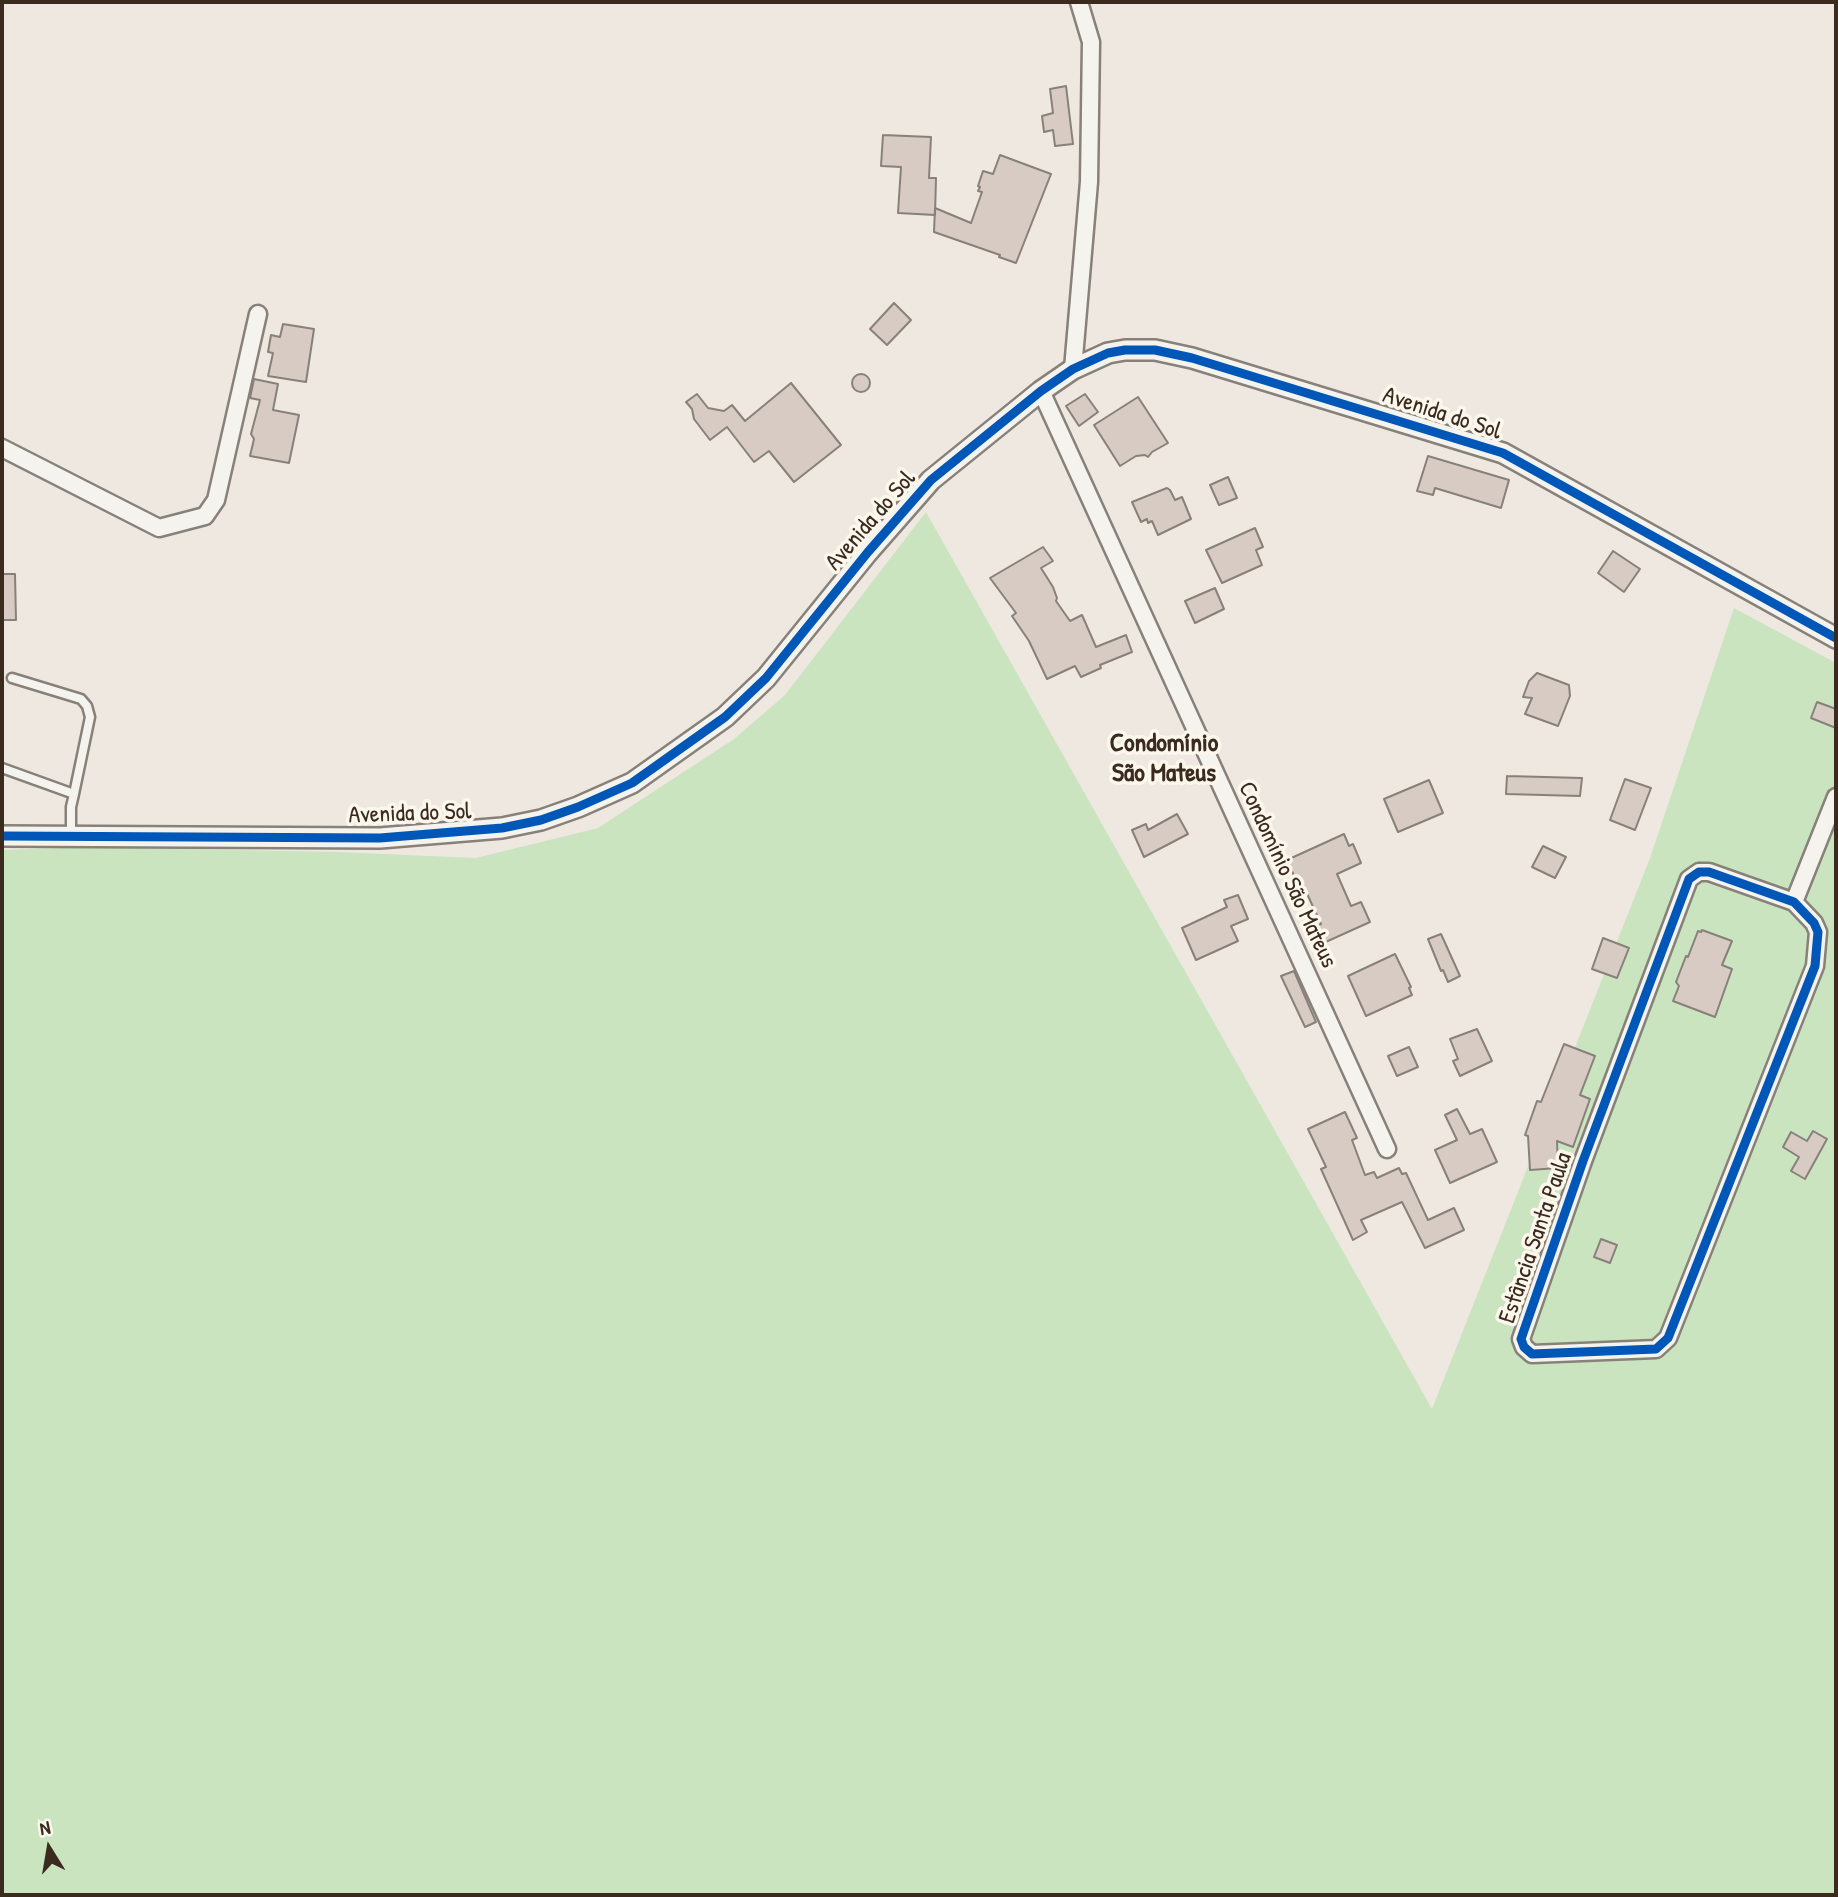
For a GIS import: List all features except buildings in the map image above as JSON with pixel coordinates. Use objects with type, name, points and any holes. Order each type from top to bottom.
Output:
[{"type":"street","points":[[1073,369],[1089,182],[1091,42],[1079,2]]},
{"type":"street","points":[[2,449],[159,528],[205,516],[216,500],[258,314]]},
{"type":"street","name":"Avenida do Sol","points":[[2,836],[71,834],[380,838],[478,831],[541,820],[579,807],[632,783],[725,717],[766,678],[868,552],[931,480],[1041,391],[1073,369],[1108,353],[1155,350],[1346,403],[1503,453],[1836,638]]},
{"type":"street","name":"Condomínio São Mateus","points":[[1041,391],[1387,1149]]},
{"type":"street","points":[[1794,902],[1836,797]]},
{"type":"street","name":"Estância Santa Paula","points":[[1699,872],[1709,872],[1794,902],[1814,923],[1818,932],[1815,966],[1668,1338],[1656,1349],[1532,1354],[1524,1348],[1521,1339],[1583,1161],[1689,879],[1699,872]]},
{"type":"lane","points":[[12,678],[81,699],[87,706],[90,717],[71,807],[71,834]]},
{"type":"lane","points":[[2,768],[74,794]]},
{"type":"green space","points":[[926,512],[1432,1409],[1650,858],[1734,608],[1836,663],[1836,1895],[2,1895],[2,850],[89,847],[476,858],[598,828],[734,739],[785,695]]},
{"type":"cycle path","points":[[2,836],[380,838],[502,828],[541,820],[578,807],[632,783],[725,717],[766,678],[868,552],[931,480],[1041,391],[1073,369],[1108,353],[1125,350],[1155,350],[1192,358],[1503,453],[1836,638]]},
{"type":"cycle path","points":[[1699,872],[1709,872],[1794,902],[1814,923],[1818,932],[1815,966],[1668,1338],[1656,1349],[1532,1354],[1524,1347],[1521,1339],[1583,1161],[1689,879],[1699,872]]},
{"type":"district","name":"Condomínio São Mateus","points":[[1164,759]]}]
